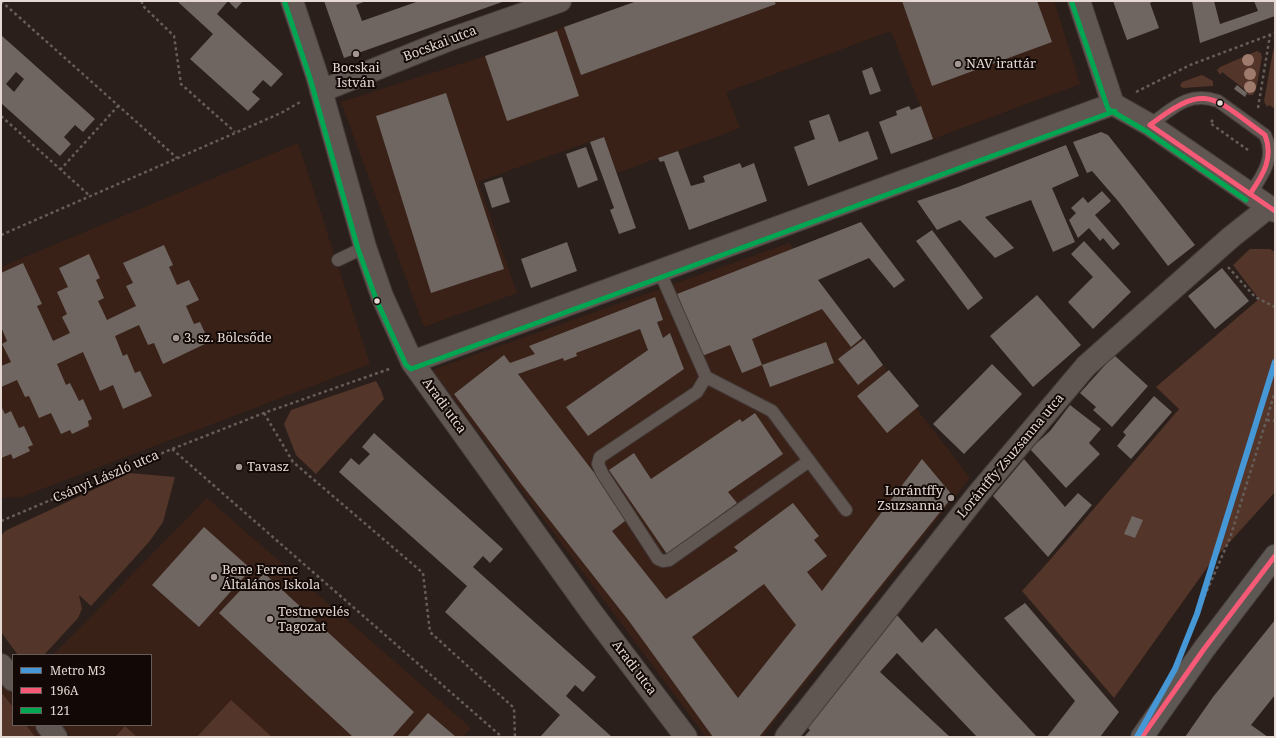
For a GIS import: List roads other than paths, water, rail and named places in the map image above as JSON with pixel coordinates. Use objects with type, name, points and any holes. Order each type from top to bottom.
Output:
[{"type":"main road","points":[[1142,737],[1204,649],[1275,556]]},
{"type":"street","name":"Aradi utca","points":[[292,1],[321,91],[365,247],[382,296],[412,362],[592,613],[686,737]]},
{"type":"street","name":"Bocskai utca","points":[[321,91],[448,40],[560,1]]},
{"type":"street","points":[[1079,1],[1113,104],[1150,125],[1272,209]]},
{"type":"street","points":[[412,362],[1113,104]]},
{"type":"street","name":"Lorántffy Zsuzsanna utca","points":[[786,737],[978,494],[1086,366],[1230,238],[1272,209]]},
{"type":"street","points":[[1,665],[12,679]]},
{"type":"street","points":[[48,726],[56,737]]},
{"type":"lane","points":[[1150,125],[1180,103],[1190,99],[1210,99],[1218,102],[1265,135],[1270,142],[1271,159],[1267,169],[1250,194]]},
{"type":"lane","points":[[338,260],[365,247]]},
{"type":"lane","points":[[659,270],[706,378],[772,411],[846,510]]},
{"type":"lane","points":[[706,378],[697,392],[600,457],[598,464],[602,473],[658,559],[663,561],[669,560],[809,461]]},
{"type":"metro line","name":"M3","points":[[1137,737],[1175,669],[1197,614],[1275,362]]},
{"type":"place","name":"Bocskai István","points":[[356,54]]},
{"type":"place","name":"NAV irattár","points":[[958,64]]},
{"type":"place","name":"3. sz. Bölcsőde","points":[[176,338]]},
{"type":"place","name":"Tavasz","points":[[239,467]]},
{"type":"place","name":"Lorántffy Zsuzsanna","points":[[951,498]]},
{"type":"place","name":"Bene Ferenc Általános Iskola","points":[[214,577]]},
{"type":"place","name":"Testnevelés Tagozat","points":[[270,619]]}]
